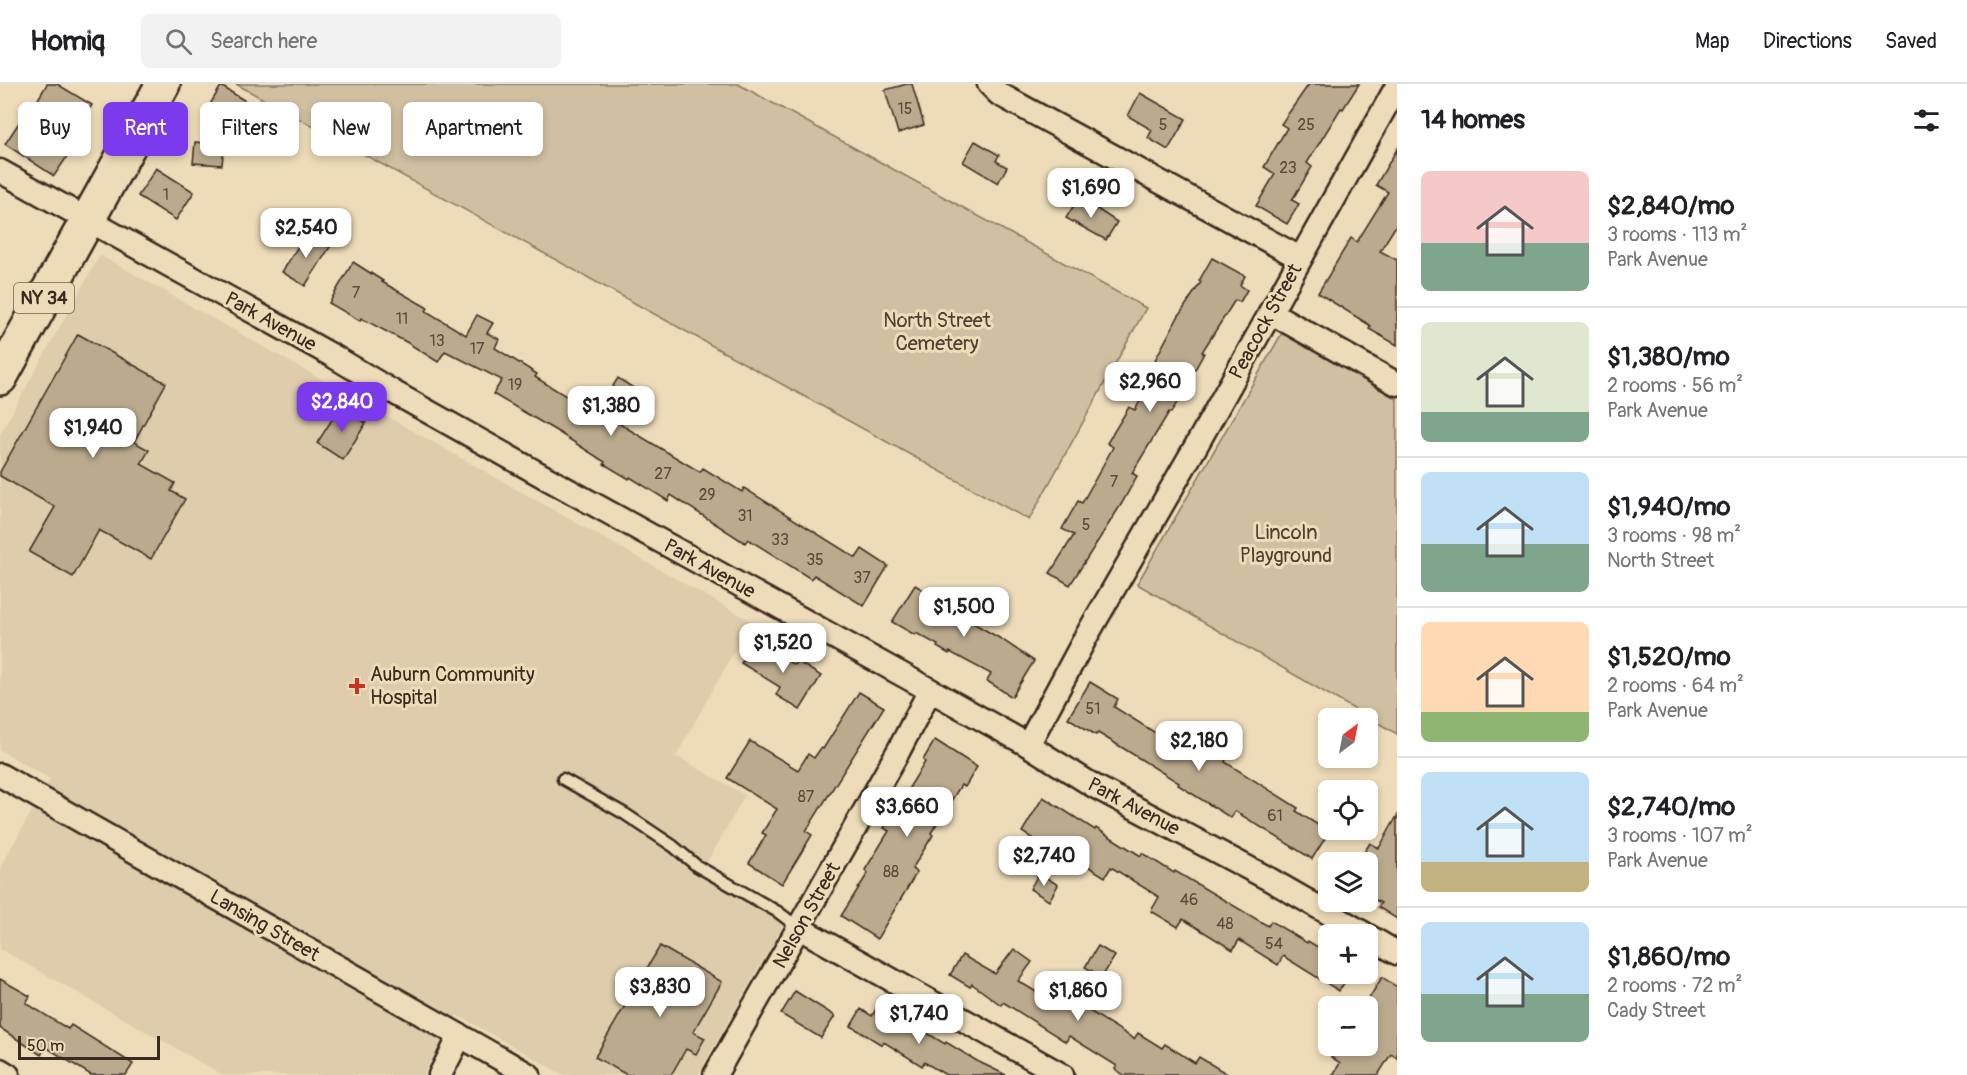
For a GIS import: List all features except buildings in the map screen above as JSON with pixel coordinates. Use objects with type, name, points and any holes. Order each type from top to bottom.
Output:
[{"type":"main road","name":"NY 34","points":[[0,378],[163,84]]},
{"type":"street","points":[[989,84],[999,94],[1300,258]]},
{"type":"street","name":"Peacock Street","points":[[1028,745],[1087,635],[1397,86]]},
{"type":"street","name":"Park Avenue","points":[[0,171],[1028,745],[1095,786],[1347,924]]},
{"type":"street","points":[[1270,312],[1397,384]]},
{"type":"street","name":"Nelson Street","points":[[715,1075],[899,750],[930,690]]},
{"type":"street","name":"Lansing Street","points":[[0,775],[529,1075]]},
{"type":"street","points":[[799,928],[1062,1075]]},
{"type":"street","name":"Park Avenue","points":[[1378,941],[1397,952]]},
{"type":"street","points":[[440,1075],[460,1036]]},
{"type":"street","points":[[0,1070],[8,1075]]},
{"type":"lane","points":[[563,779],[625,814],[673,846],[697,867],[777,912],[799,928]]},
{"type":"shaded area","name":"Auburn Community Hospital","points":[[100,255],[751,621],[676,756],[745,795],[704,868],[788,916],[698,1075],[564,1075],[457,1015],[423,1075],[223,1075],[0,949],[0,868],[50,779],[0,750],[0,434]]},
{"type":"green space","name":"North Street Cemetery","points":[[236,84],[738,84],[1146,308],[1029,520],[367,156],[391,156],[391,102],[311,102],[311,125],[299,119],[299,102],[269,102]]},
{"type":"green space","name":"Lincoln Playground","points":[[1282,333],[1397,399],[1397,734],[1378,723],[1378,708],[1352,708],[1137,584]]},
{"type":"place","name":"Auburn Community Hospital","points":[[357,686]]}]
